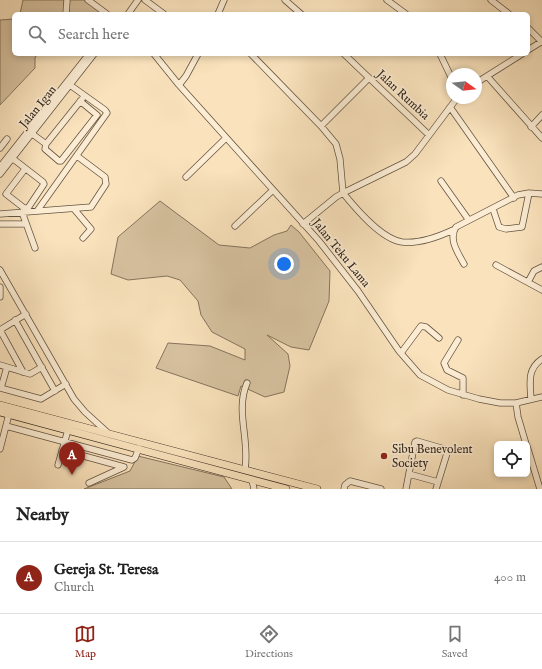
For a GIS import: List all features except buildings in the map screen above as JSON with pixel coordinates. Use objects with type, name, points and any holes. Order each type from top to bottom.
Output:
[{"type":"main road","points":[[0,405],[317,489]]},
{"type":"main road","points":[[0,412],[139,448],[286,489]]},
{"type":"street","points":[[66,12],[67,0]]},
{"type":"street","points":[[88,0],[104,12]]},
{"type":"street","points":[[145,0],[161,12]]},
{"type":"street","points":[[219,12],[224,0]]},
{"type":"street","points":[[285,0],[299,12]]},
{"type":"street","points":[[387,0],[403,12]]},
{"type":"street","points":[[491,0],[506,12]]},
{"type":"street","points":[[129,12],[135,1]]},
{"type":"street","points":[[530,30],[542,42],[530,49]]},
{"type":"street","name":"Jalan Igan","points":[[0,167],[87,56]]},
{"type":"street","name":"Jalan Igan","points":[[0,174],[92,56]]},
{"type":"street","name":"Jalan Teku Lama","points":[[156,56],[303,224],[358,292],[400,353],[420,375],[448,390],[463,395],[500,403],[516,403],[542,397]]},
{"type":"street","points":[[179,84],[186,76],[197,56]]},
{"type":"street","points":[[253,56],[321,126],[337,147],[343,193],[362,217],[380,230],[402,242],[439,237],[453,230],[468,219],[493,209],[514,198],[529,193],[542,194]]},
{"type":"street","name":"Jalan Rumbia","points":[[346,56],[429,134]]},
{"type":"street","points":[[441,56],[447,68]]},
{"type":"street","points":[[482,79],[519,56]]},
{"type":"street","points":[[487,76],[542,138]]},
{"type":"street","points":[[321,126],[369,78]]},
{"type":"street","points":[[37,211],[107,113],[70,85]]},
{"type":"street","points":[[80,102],[97,115],[60,161],[45,149],[46,144],[85,95]]},
{"type":"street","points":[[303,224],[336,197],[406,162],[452,104]]},
{"type":"street","points":[[450,107],[514,198]]},
{"type":"street","points":[[531,127],[542,115]]},
{"type":"street","points":[[31,133],[46,144]]},
{"type":"street","points":[[186,177],[226,138]]},
{"type":"street","points":[[0,148],[7,139]]},
{"type":"street","points":[[74,143],[82,149]]},
{"type":"street","points":[[0,214],[74,209],[91,206],[106,184],[106,180],[105,177],[76,156]]},
{"type":"street","points":[[12,158],[25,168],[43,182],[44,186],[28,208],[24,208],[6,194],[25,168]]},
{"type":"street","points":[[441,181],[468,219]]},
{"type":"street","points":[[235,226],[273,190]]},
{"type":"street","points":[[493,209],[499,227],[506,229],[522,227],[529,193]]},
{"type":"street","points":[[74,209],[91,229],[83,238]]},
{"type":"street","points":[[22,212],[35,248]]},
{"type":"street","points":[[0,224],[26,224]]},
{"type":"street","points":[[453,230],[454,243],[464,264]]},
{"type":"street","points":[[496,265],[542,290]]},
{"type":"street","points":[[528,282],[534,271],[542,267]]},
{"type":"street","points":[[0,270],[66,384],[85,412],[103,430],[115,436]]},
{"type":"street","points":[[0,287],[0,297]]},
{"type":"street","points":[[23,372],[0,330],[26,314]]},
{"type":"street","points":[[15,320],[56,391]]},
{"type":"street","points":[[400,353],[421,326],[426,327],[439,338]]},
{"type":"street","points":[[458,340],[444,363],[447,370],[463,378],[463,395]]},
{"type":"street","points":[[531,399],[531,373],[535,364],[542,359]]},
{"type":"street","points":[[0,365],[32,374],[42,367]]},
{"type":"street","points":[[7,367],[1,388],[38,399],[43,398],[66,384]]},
{"type":"street","points":[[245,469],[247,447],[242,420],[242,404],[246,383]]},
{"type":"street","points":[[516,403],[518,417],[526,441]]},
{"type":"street","points":[[0,449],[9,414]]},
{"type":"street","points":[[6,426],[132,460]]},
{"type":"street","points":[[58,464],[68,430]]},
{"type":"street","points":[[406,489],[416,441],[448,449],[436,489]]},
{"type":"street","points":[[89,483],[124,467],[135,458],[139,448]]},
{"type":"street","points":[[62,450],[124,467]]},
{"type":"street","points":[[530,455],[540,489]]},
{"type":"street","points":[[409,474],[438,482]]},
{"type":"street","points":[[252,480],[254,489]]},
{"type":"street","points":[[344,489],[345,485],[350,481],[381,489]]},
{"type":"shaded area","points":[[23,0],[92,0],[107,12],[20,12]]},
{"type":"shaded area","points":[[12,19],[12,56],[36,56],[35,68],[0,105],[0,20]]},
{"type":"shaded area","points":[[160,201],[219,245],[250,248],[274,235],[287,231],[291,225],[299,232],[330,271],[329,301],[309,350],[291,347],[267,335],[288,354],[290,366],[284,392],[265,397],[241,386],[238,396],[156,368],[168,343],[210,346],[245,360],[245,349],[212,332],[201,315],[198,301],[180,280],[167,276],[128,280],[111,274],[118,237]]},
{"type":"shaded area","points":[[138,456],[224,477],[232,489],[84,489],[130,471]]},
{"type":"place","name":"Sibu Benevolent Society","points":[[384,456]]},
{"type":"place","name":"Gereja St. Teresa","points":[[72,475]]}]
